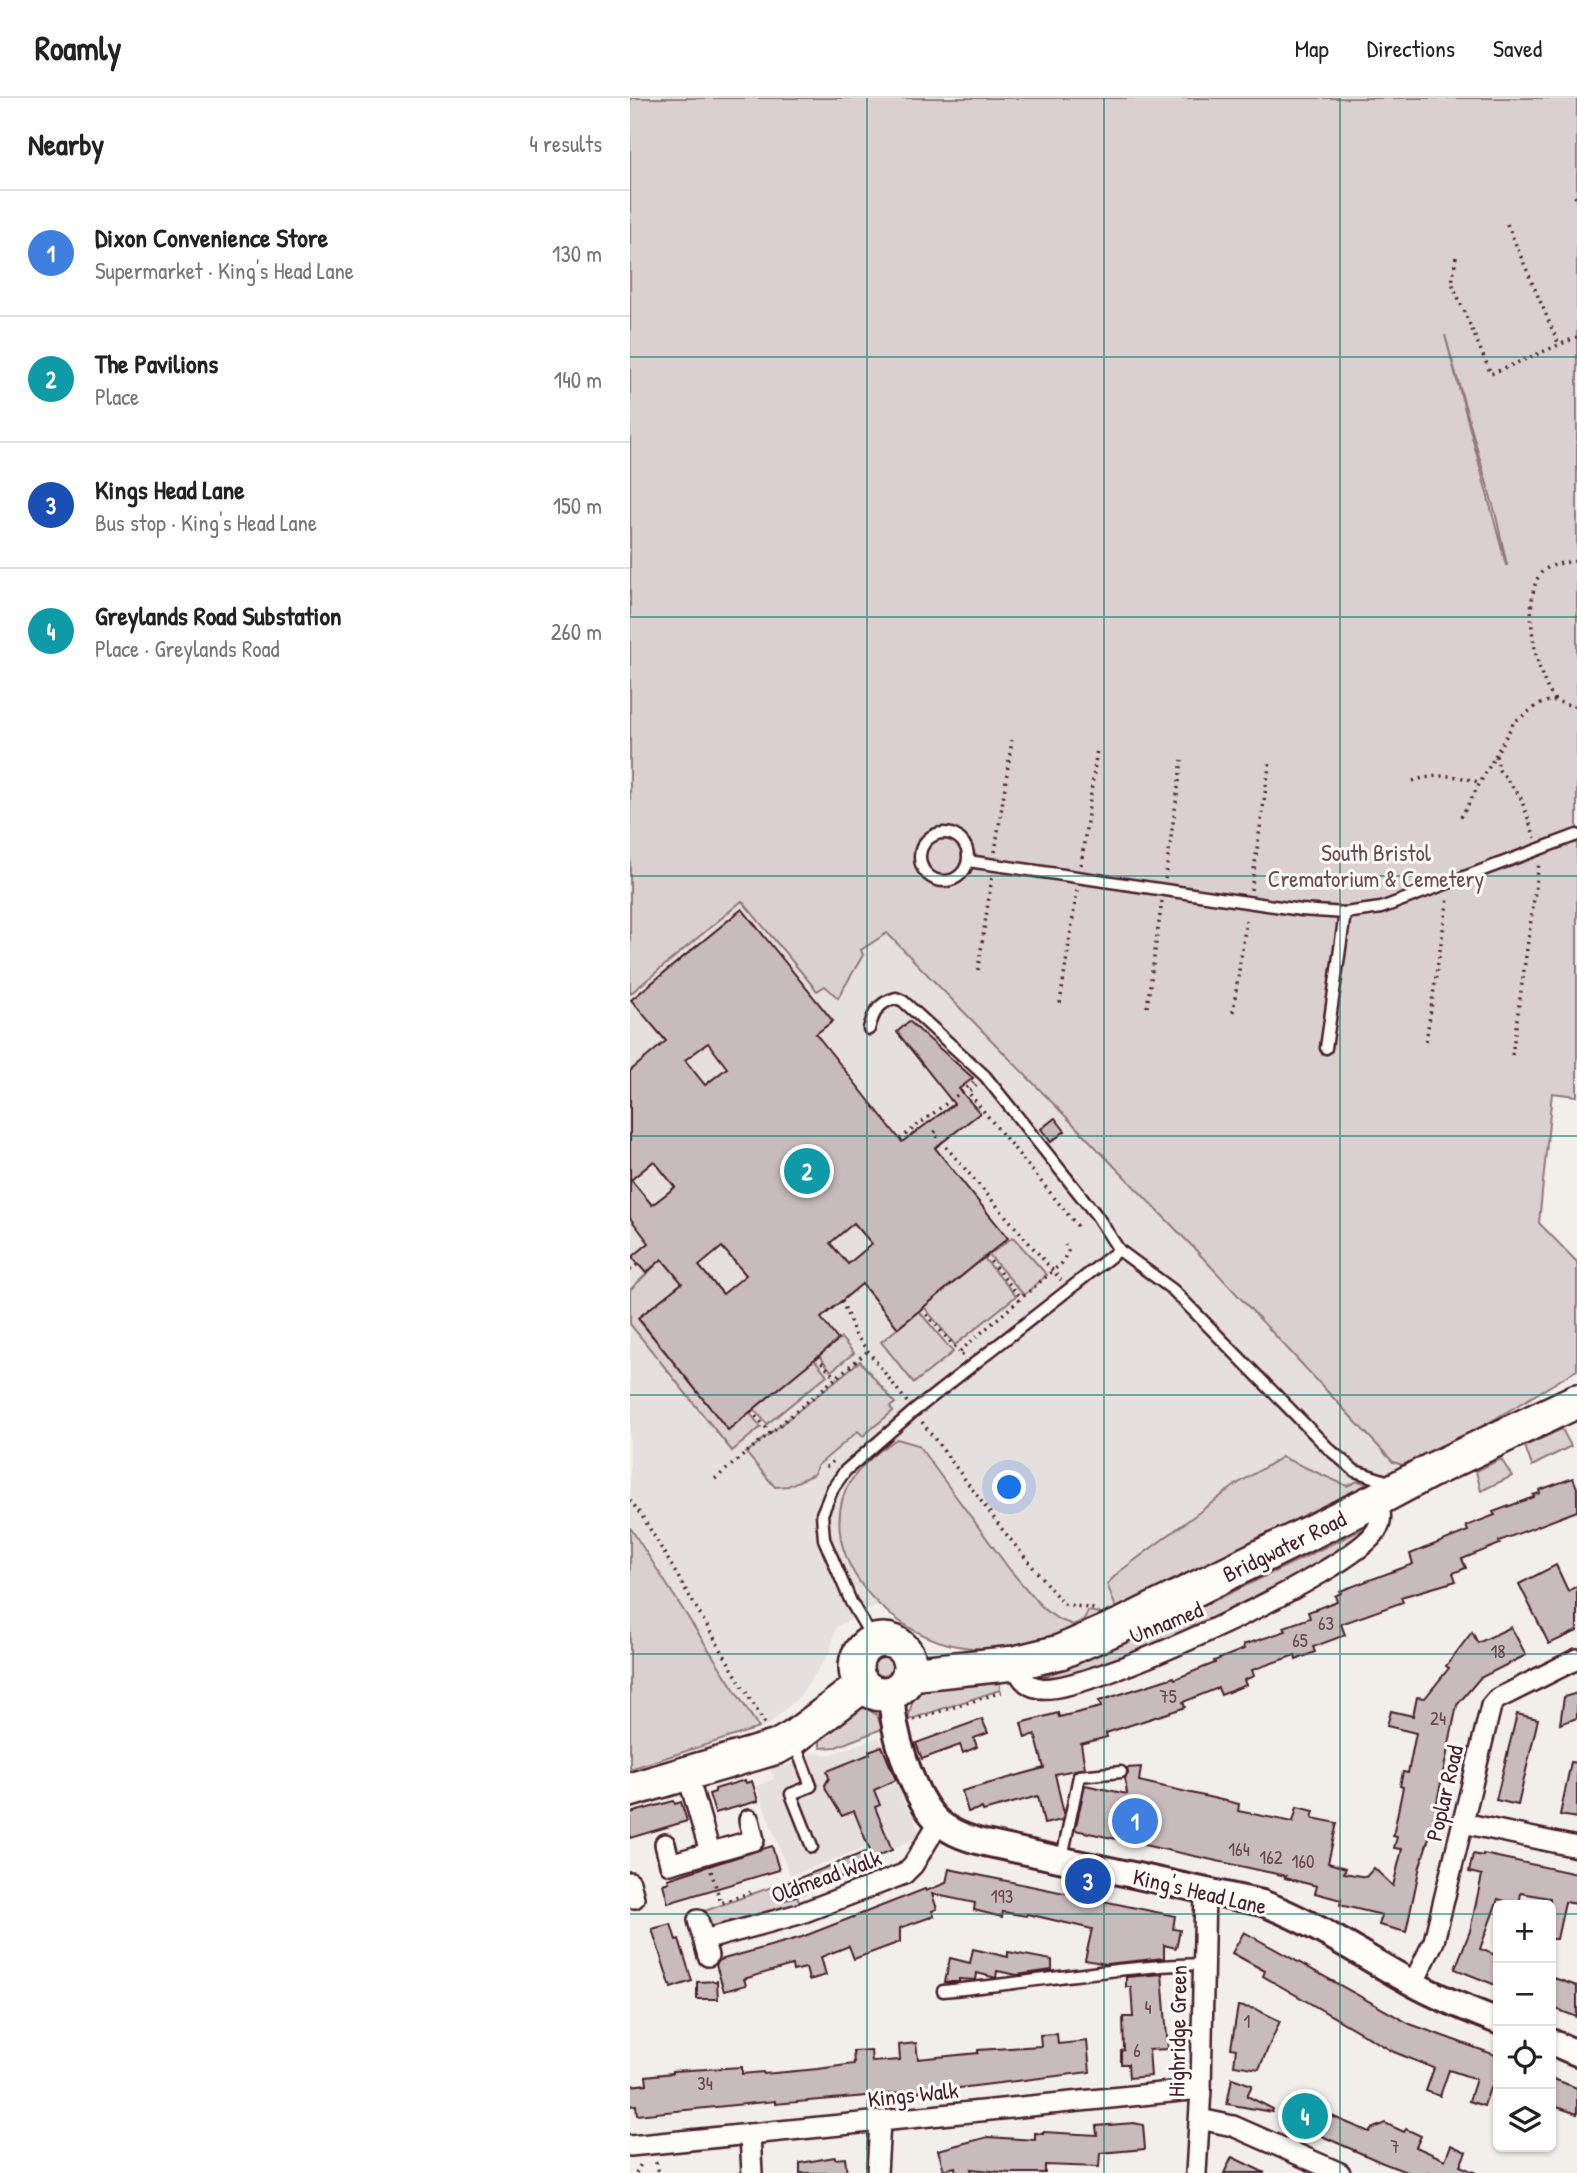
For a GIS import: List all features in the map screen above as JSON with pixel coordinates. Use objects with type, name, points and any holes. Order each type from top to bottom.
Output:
[{"type":"highway","name":"Bridgwater Road","points":[[883,1669],[1009,1670],[1060,1652],[1122,1625],[1577,1401]]},
{"type":"highway","points":[[630,1790],[793,1737],[883,1669]]},
{"type":"street","name":"Unnamed","points":[[1009,1670],[1041,1689],[1062,1688],[1173,1648],[1253,1610],[1363,1546],[1376,1533],[1390,1493]]},
{"type":"street","name":"Poplar Road","points":[[1413,1984],[1434,1941],[1491,1706],[1497,1699],[1577,1659]]},
{"type":"street","name":"King's Head Lane","points":[[883,1669],[894,1726],[920,1794],[939,1822],[953,1832],[970,1839],[1061,1861],[1252,1900],[1286,1913],[1413,1984],[1493,2019]]},
{"type":"street","points":[[687,1773],[708,1853]]},
{"type":"street","points":[[665,1844],[670,1864],[754,1840],[749,1820]]},
{"type":"street","name":"Oldmead Walk","points":[[698,1920],[706,1948],[904,1874],[913,1865],[939,1822]]},
{"type":"street","points":[[1463,1823],[1577,1847]]},
{"type":"street","name":"Highridge Green","points":[[1196,2173],[1201,2089],[1205,1890]]},
{"type":"street","points":[[1556,2044],[1577,2053]]},
{"type":"street","name":"Kings Walk","points":[[630,2146],[1201,2089]]},
{"type":"street","points":[[1200,2119],[1233,2126],[1340,2173]]},
{"type":"street","points":[[877,2173],[880,2122]]},
{"type":"street","points":[[750,2134],[752,2173]]},
{"type":"lane","points":[[946,833],[953,835],[965,846],[968,861],[960,875],[946,881],[930,878],[920,865],[919,857],[921,849],[930,837],[946,833]]},
{"type":"lane","points":[[968,861],[1301,910],[1345,913],[1381,908],[1577,835]]},
{"type":"lane","points":[[1326,1048],[1345,913]]},
{"type":"lane","points":[[869,1029],[872,1016],[880,1005],[896,999],[903,1001],[985,1076],[1097,1216],[1119,1250],[1173,1290],[1329,1449],[1355,1471],[1390,1493]]},
{"type":"lane","points":[[883,1669],[824,1539],[822,1514],[833,1488],[845,1471],[914,1411],[1119,1250]]},
{"type":"lane","points":[[793,1737],[811,1786],[791,1794],[812,1847]]},
{"type":"lane","points":[[1061,1861],[1079,1776],[1121,1772]]},
{"type":"lane","points":[[943,1991],[1020,1984],[1128,1968],[1203,1964]]},
{"type":"path","points":[[1575,196],[1577,201]]},
{"type":"path","points":[[1507,224],[1559,345]]},
{"type":"path","points":[[1456,257],[1451,283],[1491,374],[1577,337]]},
{"type":"path","points":[[1556,701],[1544,683],[1534,640],[1531,611],[1534,588],[1541,573],[1548,568],[1577,561]]},
{"type":"path","points":[[1461,817],[1514,722],[1538,705],[1551,700],[1577,708]]},
{"type":"path","points":[[978,970],[1012,740]]},
{"type":"path","points":[[1496,756],[1499,770],[1520,796],[1539,849],[1512,1055]]},
{"type":"path","points":[[1233,1012],[1270,760]]},
{"type":"path","points":[[1413,781],[1441,775],[1457,776],[1481,783]]},
{"type":"path","points":[[1426,1041],[1449,882]]},
{"type":"path","points":[[900,1139],[974,1082],[977,1085],[968,1092],[1079,1228]]},
{"type":"path","points":[[936,1131],[934,1133],[1068,1288]]},
{"type":"path","points":[[959,1352],[1062,1263],[1068,1251],[1065,1245]]},
{"type":"path","points":[[986,1256],[1021,1298]]},
{"type":"path","points":[[630,1270],[638,1264]]},
{"type":"path","points":[[842,1301],[855,1334],[1002,1529],[1063,1604],[1118,1613],[1122,1625]]},
{"type":"path","points":[[922,1308],[968,1363]]},
{"type":"path","points":[[715,1479],[869,1351]]},
{"type":"path","points":[[817,1357],[836,1378]]},
{"type":"path","points":[[751,1411],[771,1433]]},
{"type":"path","points":[[630,1500],[793,1737]]},
{"type":"path","points":[[894,1726],[1009,1670]]},
{"type":"path","points":[[708,1853],[721,1903],[754,1891]]},
{"type":"shaded area","points":[[630,785],[704,807],[782,917],[829,971],[887,933],[1191,1245],[1393,1462],[1413,1468],[1110,1611],[1111,1616],[982,1649],[961,1647],[932,1639],[911,1629],[879,1604],[836,1627],[830,1652],[799,1697],[767,1726],[759,1729],[630,1523]]},
{"type":"shaded area","points":[[879,1737],[904,1803],[914,1817],[920,1836],[879,1855],[875,1846],[865,1850],[864,1848],[790,1876],[756,1786],[774,1779],[770,1767],[790,1765],[812,1754],[832,1754]]},
{"type":"green space","name":"South Bristol Crematorium & Cemetery","points":[[630,98],[1577,98],[1577,1096],[1552,1093],[1539,1223],[1577,1262],[1577,1370],[1413,1468],[1393,1462],[1191,1245],[887,933],[861,950],[863,955],[838,998],[825,986],[817,991],[742,901],[630,994]],"holes":[[[1445,335],[1496,516],[1507,565]]]},
{"type":"green space","points":[[1013,1237],[1047,1275],[1024,1295],[989,1255]]},
{"type":"green space","points":[[984,1258],[1016,1296],[955,1345],[924,1307]]},
{"type":"green space","points":[[662,1259],[682,1283],[638,1319],[728,1429],[749,1412],[761,1427],[732,1451],[630,1324],[630,1290]]},
{"type":"green space","points":[[919,1311],[953,1352],[914,1383],[881,1342]]},
{"type":"green space","points":[[841,1338],[854,1353],[831,1371],[819,1355]]},
{"type":"green space","points":[[814,1359],[827,1375],[767,1424],[754,1409]]},
{"type":"green space","points":[[860,1361],[895,1403],[890,1407],[893,1411],[863,1436],[858,1431],[817,1466],[814,1474],[788,1486],[775,1487],[746,1453]]},
{"type":"green space","points":[[1562,1429],[1571,1446],[1532,1466],[1525,1446]]},
{"type":"green space","points":[[897,1439],[918,1445],[1010,1570],[1045,1610],[1073,1625],[1084,1620],[1088,1611],[1100,1613],[1104,1620],[1035,1642],[982,1649],[938,1641],[913,1630],[890,1615],[870,1596],[854,1574],[844,1550],[839,1524],[843,1497],[852,1480],[873,1457]]},
{"type":"green space","points":[[1282,1457],[1347,1486],[1358,1481],[1372,1485],[1116,1608],[1107,1584],[1119,1572],[1237,1484]]},
{"type":"green space","points":[[1501,1459],[1512,1476],[1481,1491],[1476,1471]]},
{"type":"green space","points":[[1371,1525],[1362,1543],[1161,1648],[1044,1682],[1041,1678],[1248,1585]]},
{"type":"green space","points":[[630,1527],[759,1728],[630,1769]]},
{"type":"green space","points":[[884,1651],[894,1655],[898,1665],[894,1675],[884,1679],[874,1675],[870,1665],[874,1655]]},
{"type":"green space","points":[[1000,1683],[1000,1690],[908,1720],[912,1702],[922,1690]]},
{"type":"green space","points":[[862,1706],[877,1715],[882,1729],[836,1747],[820,1748],[820,1736]]},
{"type":"green space","points":[[780,1884],[785,1899],[797,1896],[801,1906],[712,1930],[705,1926],[702,1912]]},
{"type":"building","points":[[742,909],[833,1021],[816,1034],[902,1142],[954,1104],[897,1032],[909,1021],[973,1078],[959,1089],[980,1113],[935,1148],[1008,1238],[898,1328],[862,1284],[821,1318],[838,1340],[728,1430],[638,1318],[682,1283],[662,1259],[646,1273],[632,1257],[649,1243],[630,1218],[630,1071],[666,1041],[631,1000]],"holes":[[[708,1043],[727,1068],[705,1085],[685,1060]],[[654,1161],[675,1187],[652,1205],[631,1180]],[[854,1223],[872,1244],[848,1264],[830,1243]],[[722,1247],[746,1275],[723,1294],[699,1266]]]},
{"type":"building","points":[[1055,1118],[1065,1131],[1051,1142],[1041,1129]]},
{"type":"building","points":[[1573,1478],[1577,1488],[1577,1511],[1499,1541],[1500,1544],[1462,1559],[1466,1568],[1453,1573],[1456,1581],[1401,1597],[1403,1602],[1341,1624],[1345,1635],[1313,1647],[1315,1652],[1296,1660],[1295,1655],[1252,1670],[1254,1676],[1244,1680],[1246,1685],[1221,1695],[1218,1688],[1183,1702],[1185,1707],[1106,1733],[1107,1737],[1081,1744],[1085,1768],[1055,1774],[1064,1814],[1062,1820],[1044,1824],[1038,1796],[983,1811],[982,1808],[968,1812],[962,1791],[1044,1768],[1035,1734],[1025,1738],[1021,1723],[1058,1713],[1059,1717],[1101,1707],[1099,1701],[1174,1677],[1175,1679],[1215,1663],[1214,1661],[1244,1649],[1243,1645],[1286,1631],[1284,1627],[1310,1618],[1308,1612],[1337,1601],[1335,1596],[1341,1593],[1340,1591],[1413,1564],[1410,1554],[1468,1531],[1466,1526],[1495,1515],[1493,1512],[1534,1497],[1533,1495],[1540,1493],[1539,1490]]},
{"type":"building","points":[[1556,1565],[1568,1591],[1577,1586],[1577,1631],[1549,1644],[1519,1584]]},
{"type":"building","points":[[1511,1627],[1526,1655],[1480,1678],[1457,1705],[1431,1831],[1420,1866],[1406,1932],[1379,1925],[1382,1915],[1340,1905],[1341,1900],[1315,1893],[1317,1886],[1285,1878],[1286,1876],[1075,1830],[1085,1785],[1127,1794],[1127,1768],[1141,1767],[1139,1781],[1239,1804],[1238,1811],[1293,1822],[1297,1807],[1314,1811],[1312,1818],[1337,1823],[1328,1863],[1346,1868],[1344,1873],[1366,1877],[1374,1868],[1393,1886],[1402,1849],[1394,1848],[1397,1837],[1393,1836],[1403,1787],[1400,1786],[1403,1772],[1408,1773],[1416,1733],[1387,1726],[1391,1711],[1413,1716],[1417,1697],[1425,1698],[1449,1668],[1446,1666],[1472,1632],[1478,1643]]},
{"type":"building","points":[[1577,1693],[1577,1718],[1560,1724],[1564,1697]]},
{"type":"building","points":[[1517,1714],[1538,1719],[1518,1805],[1496,1800]]},
{"type":"building","points":[[982,1719],[988,1733],[974,1738],[977,1747],[963,1753],[960,1745],[922,1759],[916,1743]]},
{"type":"building","points":[[882,1746],[896,1780],[874,1790],[880,1805],[875,1807],[892,1850],[873,1858],[854,1811],[842,1816],[825,1785],[829,1778],[827,1771],[870,1754],[869,1751]]},
{"type":"building","points":[[1571,1762],[1577,1763],[1577,1818],[1560,1815]]},
{"type":"building","points":[[745,1780],[746,1783],[752,1781],[758,1801],[715,1813],[709,1794],[715,1792],[715,1789]]},
{"type":"building","points":[[674,1801],[675,1804],[681,1802],[687,1821],[630,1838],[630,1813]]},
{"type":"building","points":[[772,1846],[779,1870],[668,1903],[663,1884],[669,1882],[668,1879]]},
{"type":"building","points":[[865,1852],[870,1866],[785,1900],[781,1885]]},
{"type":"building","points":[[1473,1854],[1483,1854],[1577,1874],[1577,1904],[1565,1902],[1557,1939],[1556,1900],[1521,1893],[1520,1900],[1493,1900],[1493,1913],[1480,1949],[1493,1954],[1493,1984],[1455,1969],[1470,1931],[1482,1875],[1469,1872]]},
{"type":"building","points":[[949,1869],[1175,1916],[1173,1929],[1180,1930],[1176,1948],[1164,1945],[1164,1958],[1106,1964],[1085,1960],[1092,1929],[1027,1914],[1003,1912],[1002,1917],[974,1910],[975,1903],[932,1894],[937,1909],[932,1911],[934,1916],[900,1928],[900,1942],[854,1959],[849,1946],[821,1957],[826,1975],[809,1980],[806,1968],[793,1971],[792,1965],[744,1979],[746,1985],[724,1991],[716,1965],[720,1960],[802,1937],[925,1889],[926,1891],[946,1883]]},
{"type":"building","points":[[671,1924],[676,1940],[679,1939],[692,1981],[671,1988],[652,1929]]},
{"type":"building","points":[[1244,1932],[1410,2024],[1493,2054],[1493,2089],[1490,2088],[1484,2106],[1469,2101],[1476,2079],[1449,2070],[1440,2096],[1426,2091],[1434,2068],[1394,2052],[1263,1976],[1265,1971],[1232,1953]]},
{"type":"building","points":[[973,1949],[1008,1957],[1008,1952],[1052,1960],[1052,1970],[1017,1975],[997,1971],[996,1978],[977,1973],[976,1980],[945,1982],[950,1958],[970,1963]]},
{"type":"building","points":[[1162,1974],[1168,2049],[1149,2050],[1151,2076],[1129,2078],[1128,2064],[1121,2064],[1121,2051],[1124,2050],[1123,2017],[1133,2017],[1131,1987],[1126,1987],[1126,1977]]},
{"type":"building","points":[[1556,1979],[1577,1986],[1577,2017],[1556,2009]]},
{"type":"building","points":[[717,1981],[718,1999],[697,1999],[697,1982]]},
{"type":"building","points":[[1238,2006],[1256,2009],[1280,2021],[1259,2069],[1234,2065],[1236,2049],[1231,2048]]},
{"type":"building","points":[[1057,2034],[1058,2044],[1087,2041],[1090,2072],[959,2088],[775,2104],[775,2101],[637,2115],[636,2105],[630,2106],[630,2086],[647,2084],[646,2076],[672,2071],[742,2067],[742,2074],[764,2074],[818,2069],[854,2064],[853,2051],[871,2050],[872,2062],[900,2060],[899,2045],[916,2043],[918,2059],[978,2053],[978,2050],[1041,2046],[1040,2035]]},
{"type":"building","points":[[1232,2078],[1252,2085],[1247,2096],[1273,2109],[1272,2112],[1227,2104]]},
{"type":"building","points":[[1556,2080],[1577,2088],[1577,2114],[1556,2107]]},
{"type":"building","points":[[1301,2103],[1369,2132],[1385,2123],[1404,2132],[1406,2129],[1421,2136],[1416,2147],[1445,2160],[1451,2145],[1466,2152],[1460,2166],[1476,2173],[1409,2173],[1383,2163],[1294,2122]]},
{"type":"building","points":[[1134,2123],[1143,2125],[1145,2149],[1100,2153],[1099,2167],[1045,2165],[1045,2173],[971,2169],[972,2173],[956,2173],[955,2167],[944,2170],[938,2150],[988,2137],[1035,2140],[1035,2133],[1043,2132],[1097,2135],[1096,2126]]},
{"type":"building","points":[[1232,2157],[1265,2173],[1224,2173]]},
{"type":"building","points":[[845,2158],[847,2173],[800,2173],[800,2163]]},
{"type":"place","name":"The Pavilions","points":[[807,1171]]},
{"type":"place","name":"Dixon Convenience Store","points":[[1135,1821]]},
{"type":"place","name":"Kings Head Lane","points":[[1088,1881]]},
{"type":"place","name":"Greylands Road Substation","points":[[1305,2116]]}]
